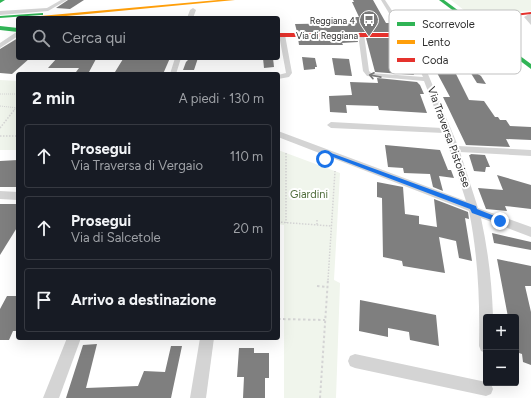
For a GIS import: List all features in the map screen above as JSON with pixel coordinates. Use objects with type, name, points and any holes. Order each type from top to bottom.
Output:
[{"type":"main road","points":[[0,17],[199,0]]},
{"type":"main road","points":[[52,16],[233,0]]},
{"type":"main road","points":[[441,0],[454,10]]},
{"type":"main road","points":[[447,0],[461,10]]},
{"type":"main road","points":[[521,15],[531,14]]},
{"type":"main road","points":[[0,21],[16,19]]},
{"type":"main road","points":[[0,28],[16,30]]},
{"type":"main road","name":"Via di Reggiana","points":[[280,35],[389,34]]},
{"type":"main road","points":[[521,55],[531,62]]},
{"type":"main road","points":[[521,60],[531,67]]},
{"type":"main road","points":[[521,65],[531,72]]},
{"type":"street","points":[[0,13],[48,9],[65,0]]},
{"type":"street","name":"Via Traversa Pistoiese","points":[[383,0],[391,10]]},
{"type":"street","points":[[191,16],[193,10]]},
{"type":"street","points":[[531,14],[527,17],[531,23]]},
{"type":"street","points":[[0,46],[16,34]]},
{"type":"street","points":[[361,34],[366,71],[369,75],[428,79]]},
{"type":"street","points":[[280,35],[289,73],[287,76],[280,77]]},
{"type":"street","points":[[174,72],[177,60]]},
{"type":"street","name":"Via Traversa Pistoiese","points":[[426,74],[455,149],[474,209],[485,270],[486,314]]},
{"type":"street","points":[[331,125],[448,131]]},
{"type":"street","points":[[280,135],[531,232]]},
{"type":"street","points":[[280,140],[325,159],[333,154]]},
{"type":"street","points":[[455,149],[531,153]]},
{"type":"street","points":[[0,195],[16,196]]},
{"type":"street","points":[[51,398],[73,340]]},
{"type":"street","points":[[198,398],[207,340]]},
{"type":"street","points":[[356,361],[487,390]]},
{"type":"path","points":[[0,94],[16,94]]},
{"type":"path","points":[[0,106],[16,108]]},
{"type":"path","points":[[0,128],[16,109]]},
{"type":"path","points":[[0,136],[16,136]]},
{"type":"path","points":[[286,153],[286,223]]},
{"type":"path","points":[[320,398],[335,171]]},
{"type":"path","points":[[317,220],[317,225]]},
{"type":"path","points":[[280,222],[331,226]]},
{"type":"path","points":[[317,286],[327,288]]},
{"type":"path","points":[[280,319],[325,320]]},
{"type":"green space","points":[[451,0],[531,0],[531,11],[464,10]]},
{"type":"green space","points":[[0,80],[16,81],[16,150],[0,150]]},
{"type":"green space","name":"Giardini","points":[[280,151],[340,173],[334,280],[340,283],[336,398],[284,398],[284,225],[280,224]]},
{"type":"building","points":[[68,0],[84,0],[70,9],[56,8]]},
{"type":"building","points":[[353,0],[373,0],[386,23],[389,23],[389,32],[297,32],[295,24],[357,23],[354,17],[359,17],[352,2],[354,2]]},
{"type":"building","points":[[298,38],[357,38],[358,42],[342,43],[343,45],[299,45]]},
{"type":"building","points":[[366,38],[389,38],[389,73],[375,72]]},
{"type":"building","points":[[16,39],[16,60],[28,60],[12,74],[0,73],[0,49]]},
{"type":"building","points":[[302,57],[315,58],[317,67],[315,67],[315,69],[304,70]]},
{"type":"building","points":[[332,58],[349,59],[352,76],[335,75]]},
{"type":"building","points":[[55,60],[95,60],[89,72],[76,72],[79,68],[48,68]]},
{"type":"building","points":[[122,60],[169,60],[164,72],[115,72]]},
{"type":"building","points":[[188,60],[197,60],[194,70],[183,70]]},
{"type":"building","points":[[263,60],[273,60],[274,67],[264,68]]},
{"type":"building","points":[[438,74],[456,74],[469,100],[484,101],[495,117],[498,117],[500,120],[506,120],[510,126],[531,127],[531,140],[506,139],[510,147],[466,145],[443,97],[450,97]]},
{"type":"building","points":[[471,74],[478,74],[481,76],[486,84],[477,83]]},
{"type":"building","points":[[377,78],[417,82],[424,94],[420,94],[427,113],[379,110],[378,106],[346,105],[347,113],[330,112],[329,96],[352,95],[350,82],[378,83]]},
{"type":"building","points":[[385,145],[440,150],[448,170],[451,170],[454,178],[439,176],[443,191],[433,187],[430,174],[404,173],[403,168],[388,167]]},
{"type":"building","points":[[470,154],[485,155],[490,167],[486,167],[485,172],[474,171],[469,155],[471,155]]},
{"type":"building","points":[[16,160],[16,187],[0,187],[0,161]]},
{"type":"building","points":[[497,175],[531,185],[531,209],[505,206],[507,211],[486,209],[478,188],[503,190]]},
{"type":"building","points":[[377,182],[403,187],[405,214],[419,216],[419,224],[437,227],[434,199],[468,212],[469,219],[465,218],[472,261],[459,258],[456,241],[439,237],[445,273],[403,266],[402,261],[383,257],[382,198],[377,197]]},
{"type":"building","points":[[0,204],[16,204],[16,229],[0,255]]},
{"type":"building","points":[[492,233],[531,242],[531,250],[494,243]]},
{"type":"building","points":[[497,259],[531,266],[531,286],[525,286],[531,312],[531,365],[523,362],[522,354],[519,353],[519,314],[507,314]]},
{"type":"building","points":[[7,296],[16,296],[16,331],[13,331],[9,340],[0,340],[0,309]]},
{"type":"building","points":[[360,300],[436,315],[439,346],[410,340],[409,332],[388,328],[388,337],[359,331]]},
{"type":"building","points":[[97,344],[86,388],[138,386],[144,371],[165,372],[171,346],[182,346],[171,398],[66,398],[83,345]]},
{"type":"building","points":[[239,348],[254,348],[254,353],[269,353],[269,378],[265,378],[265,398],[243,398],[244,377],[237,377]]},
{"type":"traffic: fast","points":[[441,0],[454,10]]},
{"type":"traffic: fast","points":[[0,17],[41,14]]},
{"type":"traffic: fast","points":[[0,28],[16,30]]},
{"type":"traffic: fast","points":[[521,60],[531,67]]},
{"type":"traffic: slow","points":[[52,16],[233,0]]},
{"type":"traffic: jam","points":[[521,14],[531,13]]},
{"type":"traffic: jam","points":[[280,35],[389,35]]},
{"type":"place","name":"Reggiana 4","points":[[369,37]]},
{"type":"route","points":[[325,159],[333,154],[473,208],[474,211],[500,221]]}]
